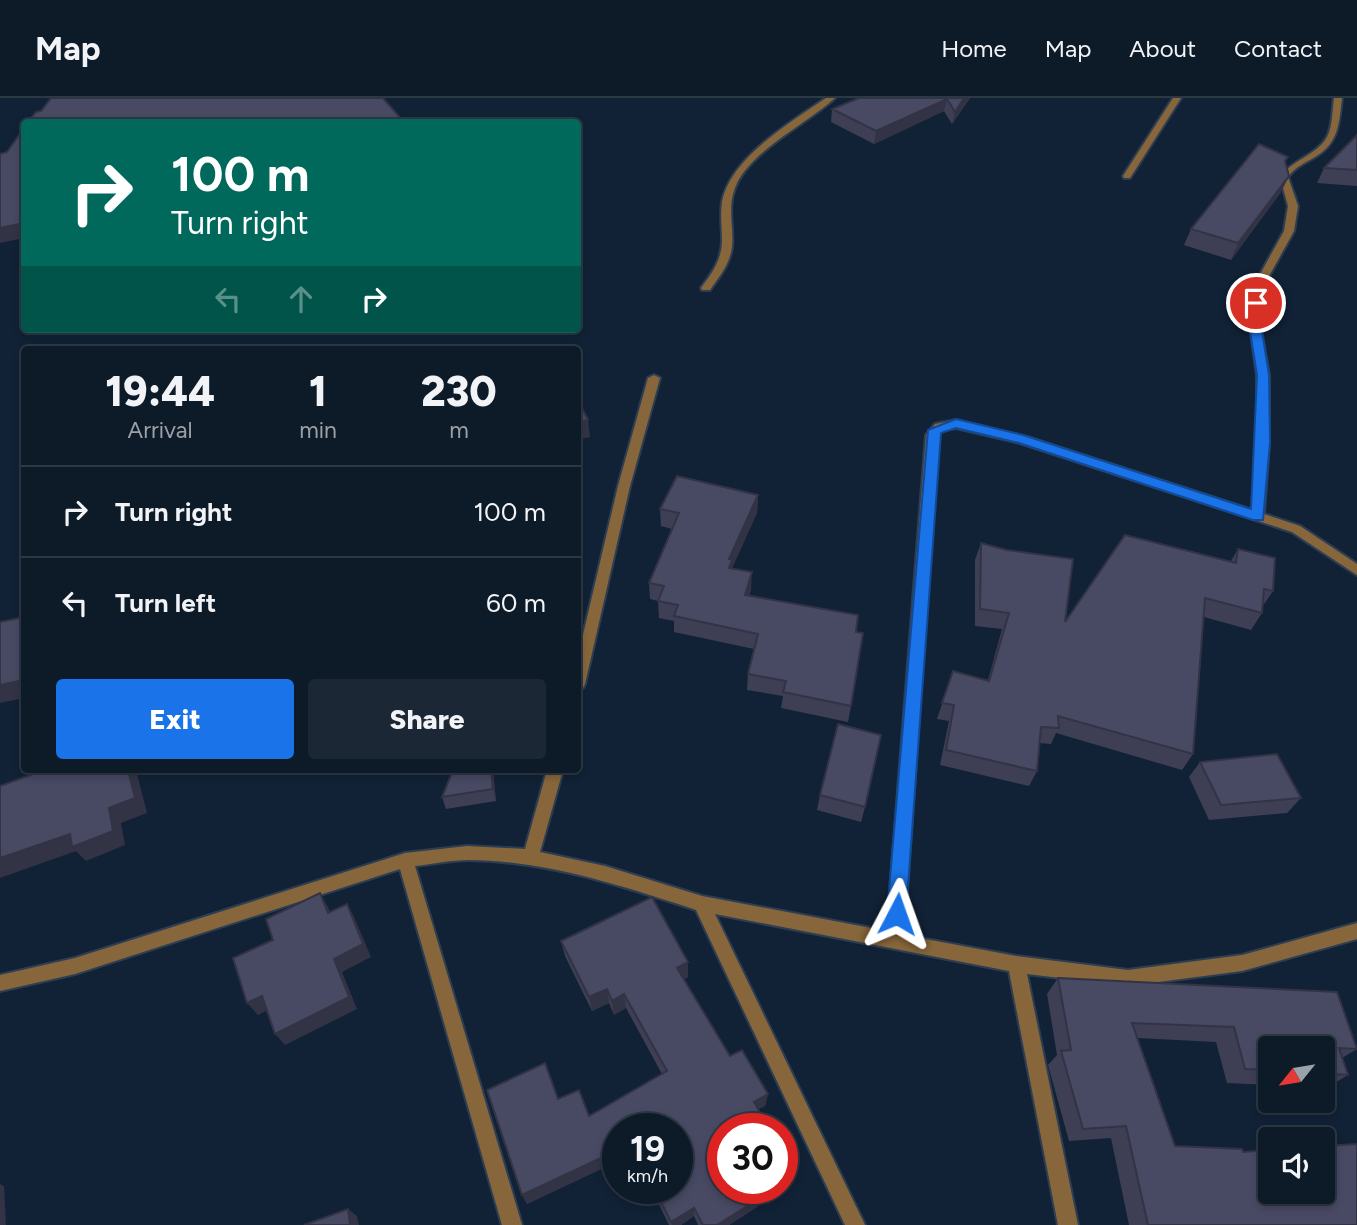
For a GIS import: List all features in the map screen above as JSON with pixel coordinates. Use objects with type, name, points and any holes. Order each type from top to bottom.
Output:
[{"type":"street","points":[[706,288],[723,269],[728,256],[724,221],[731,184],[745,166],[831,98]]},
{"type":"street","points":[[1127,176],[1177,98]]},
{"type":"street","points":[[1258,516],[1263,442],[1263,375],[1254,319],[1258,287],[1289,231],[1293,206],[1284,177],[1289,167],[1317,152],[1330,139],[1338,98]]},
{"type":"street","points":[[581,671],[624,486],[654,378]]},
{"type":"street","points":[[895,941],[935,430],[956,424],[1023,440],[1258,516],[1296,529],[1357,570]]},
{"type":"street","points":[[531,857],[554,773]]},
{"type":"street","points":[[0,983],[75,966],[405,859],[467,853],[531,857],[606,873],[702,904],[1016,964],[1128,978],[1242,963],[1357,931]]},
{"type":"street","points":[[405,859],[512,1225]]},
{"type":"street","points":[[702,904],[855,1225]]},
{"type":"street","points":[[1016,964],[1068,1225]]},
{"type":"building","points":[[51,98],[383,98],[401,119],[30,119],[36,112],[41,111]]},
{"type":"building","points":[[859,98],[964,98],[955,112],[947,99],[876,131],[832,109]]},
{"type":"building","points":[[21,132],[21,224],[0,228],[0,154],[7,152]]},
{"type":"building","points":[[1357,135],[1357,170],[1324,168]]},
{"type":"building","points":[[1259,144],[1288,157],[1285,161],[1289,176],[1238,243],[1191,229]]},
{"type":"building","points":[[581,406],[588,420],[581,421]]},
{"type":"building","points":[[677,476],[758,495],[729,559],[732,560],[729,568],[752,572],[745,595],[858,615],[856,632],[863,633],[851,706],[783,692],[786,681],[748,674],[758,634],[674,616],[678,605],[658,601],[664,586],[649,583],[679,513],[660,509]]},
{"type":"building","points":[[1125,535],[1236,563],[1238,549],[1275,558],[1273,591],[1264,589],[1262,613],[1205,598],[1193,754],[1058,716],[1059,728],[1041,727],[1037,771],[946,750],[954,705],[942,703],[953,671],[989,681],[1009,613],[980,609],[981,543],[1007,550],[1073,559],[1065,622]]},
{"type":"building","points":[[21,618],[21,681],[0,685],[0,622]]},
{"type":"building","points":[[838,724],[881,735],[865,807],[820,795]]},
{"type":"building","points":[[1277,754],[1301,798],[1221,805],[1200,762]]},
{"type":"building","points":[[36,773],[129,773],[135,798],[109,808],[113,831],[72,847],[70,834],[0,858],[0,786]]},
{"type":"building","points":[[452,773],[491,773],[493,789],[442,797]]},
{"type":"building","points":[[320,893],[328,913],[347,904],[363,944],[334,959],[349,997],[275,1034],[262,996],[247,1003],[233,958],[273,940],[266,919]]},
{"type":"building","points":[[652,897],[688,962],[677,968],[730,1056],[742,1050],[768,1094],[754,1102],[760,1113],[707,1113],[707,1204],[750,1204],[717,1225],[703,1225],[694,1208],[671,1222],[662,1204],[693,1204],[693,1113],[602,1113],[602,1158],[522,1195],[487,1090],[545,1063],[558,1099],[579,1090],[589,1116],[667,1071],[624,994],[612,1001],[607,989],[589,997],[561,941]]},
{"type":"building","points":[[1058,978],[1337,992],[1357,1049],[1339,1048],[1348,1075],[1335,1074],[1335,1036],[1258,1036],[1258,1070],[1245,1069],[1234,1027],[1132,1023],[1175,1146],[1258,1151],[1258,1204],[1335,1204],[1335,1145],[1357,1144],[1357,1225],[1148,1225],[1126,1126],[1083,1129],[1061,1051],[1071,1050]]},
{"type":"building","points":[[348,1209],[350,1225],[304,1225]]},
{"type":"route","points":[[897,914],[932,435],[939,427],[956,424],[1023,440],[1258,516],[1263,442],[1263,375],[1254,319],[1256,303]]}]
